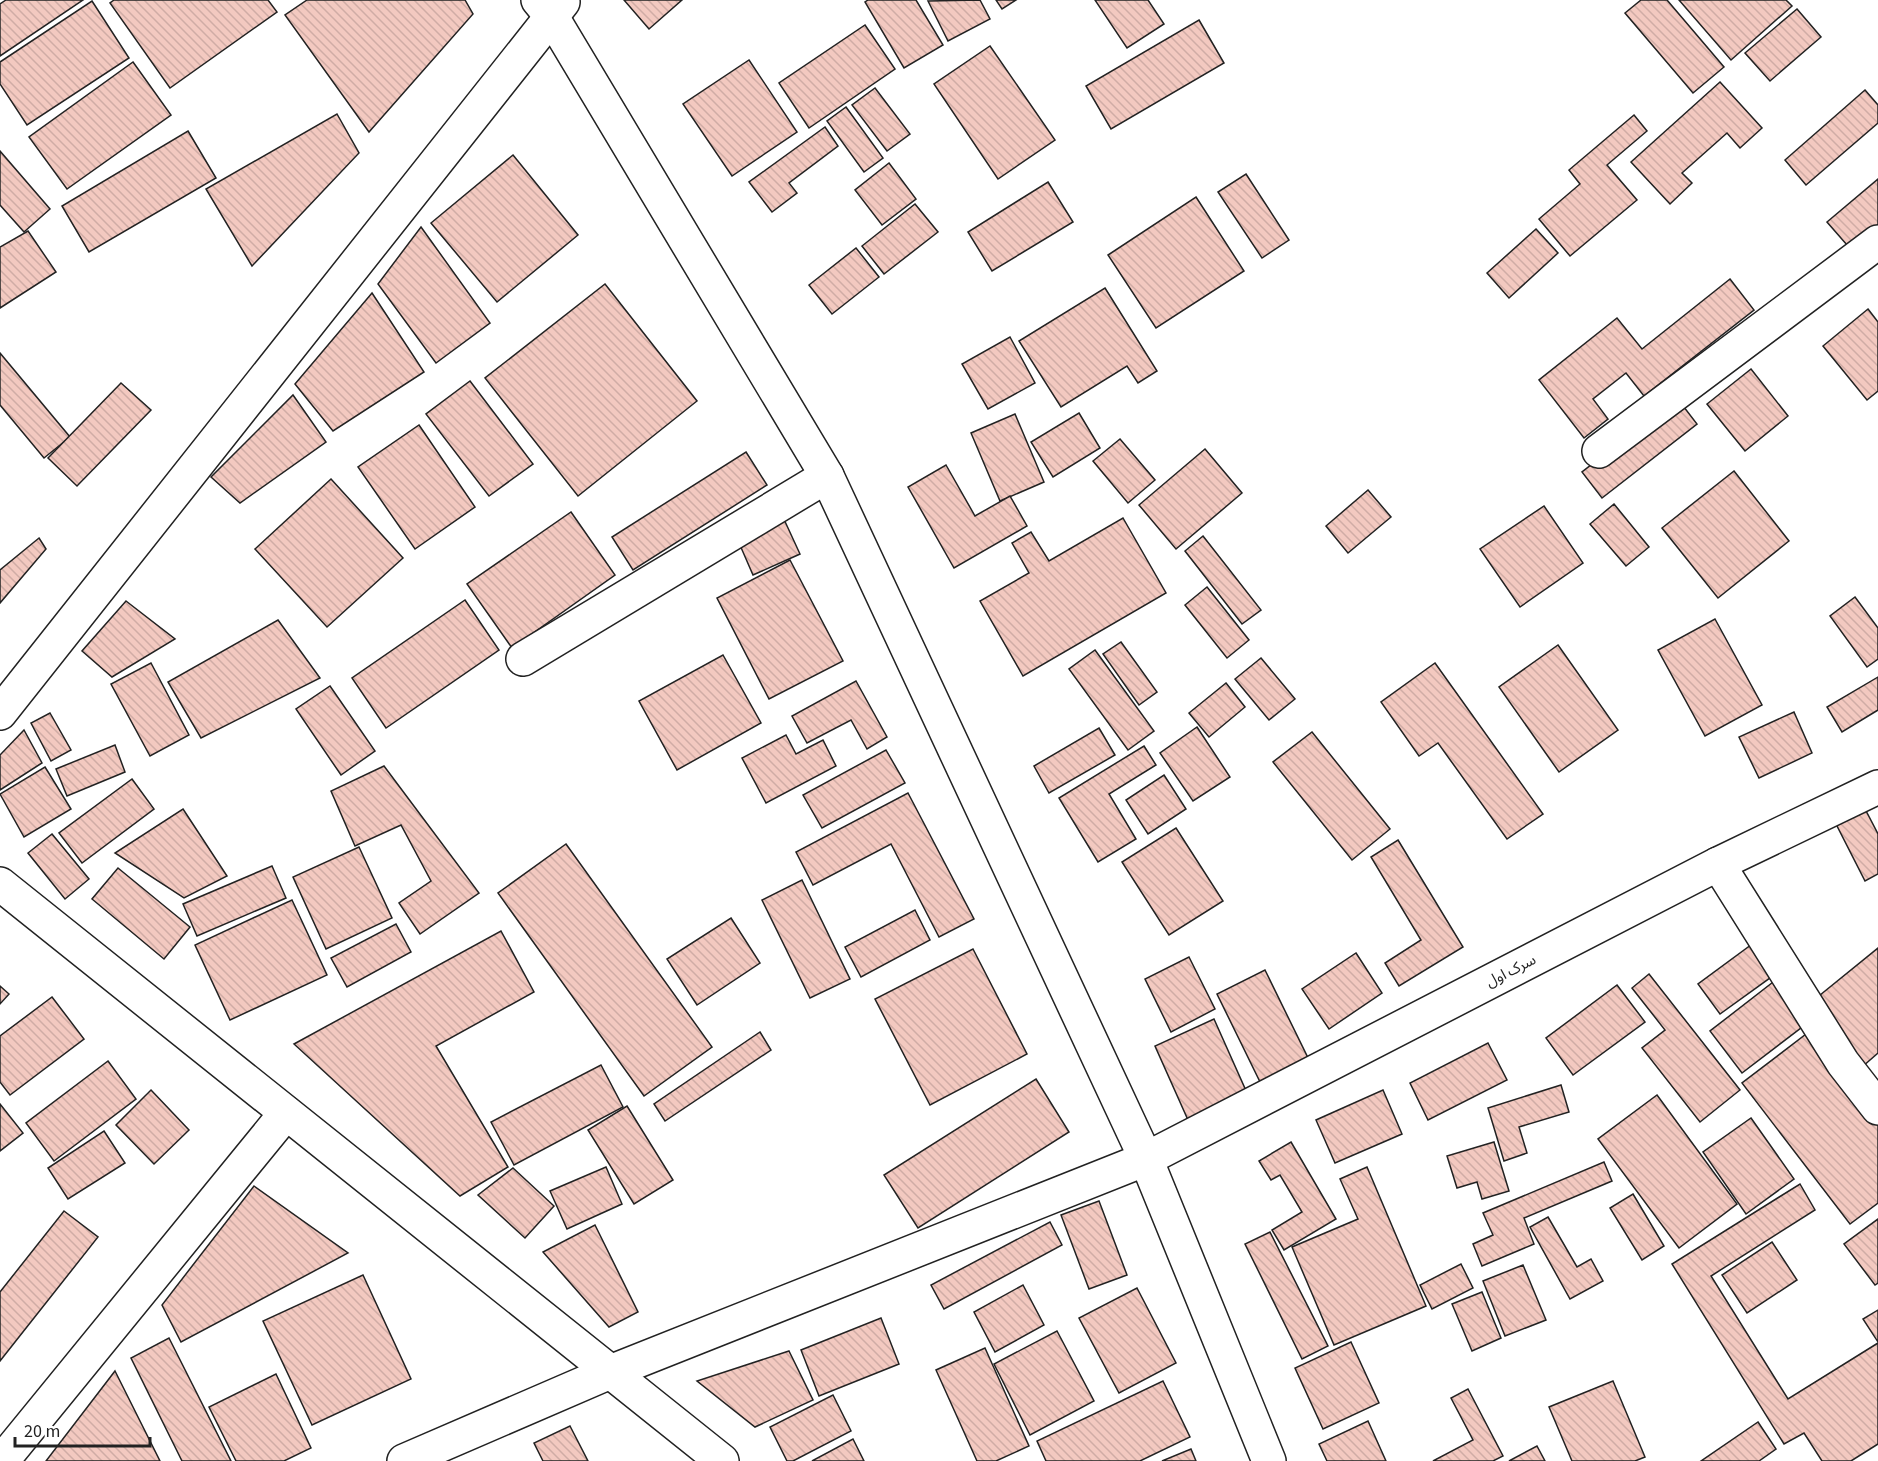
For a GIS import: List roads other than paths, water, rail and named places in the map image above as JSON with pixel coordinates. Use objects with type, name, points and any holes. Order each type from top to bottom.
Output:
[{"type":"street","points":[[0,713],[552,6],[827,476],[1146,1159],[1269,1461]]},
{"type":"street","points":[[1599,451],[1878,242]]},
{"type":"street","points":[[523,659],[827,476]]},
{"type":"street","name":"سرک اول","points":[[404,1461],[610,1372],[1146,1159],[1718,864],[1878,787]]},
{"type":"street","points":[[1718,864],[1843,1063],[1878,1108]]},
{"type":"street","points":[[0,884],[722,1461]]},
{"type":"street","points":[[2,1461],[286,1113]]}]
